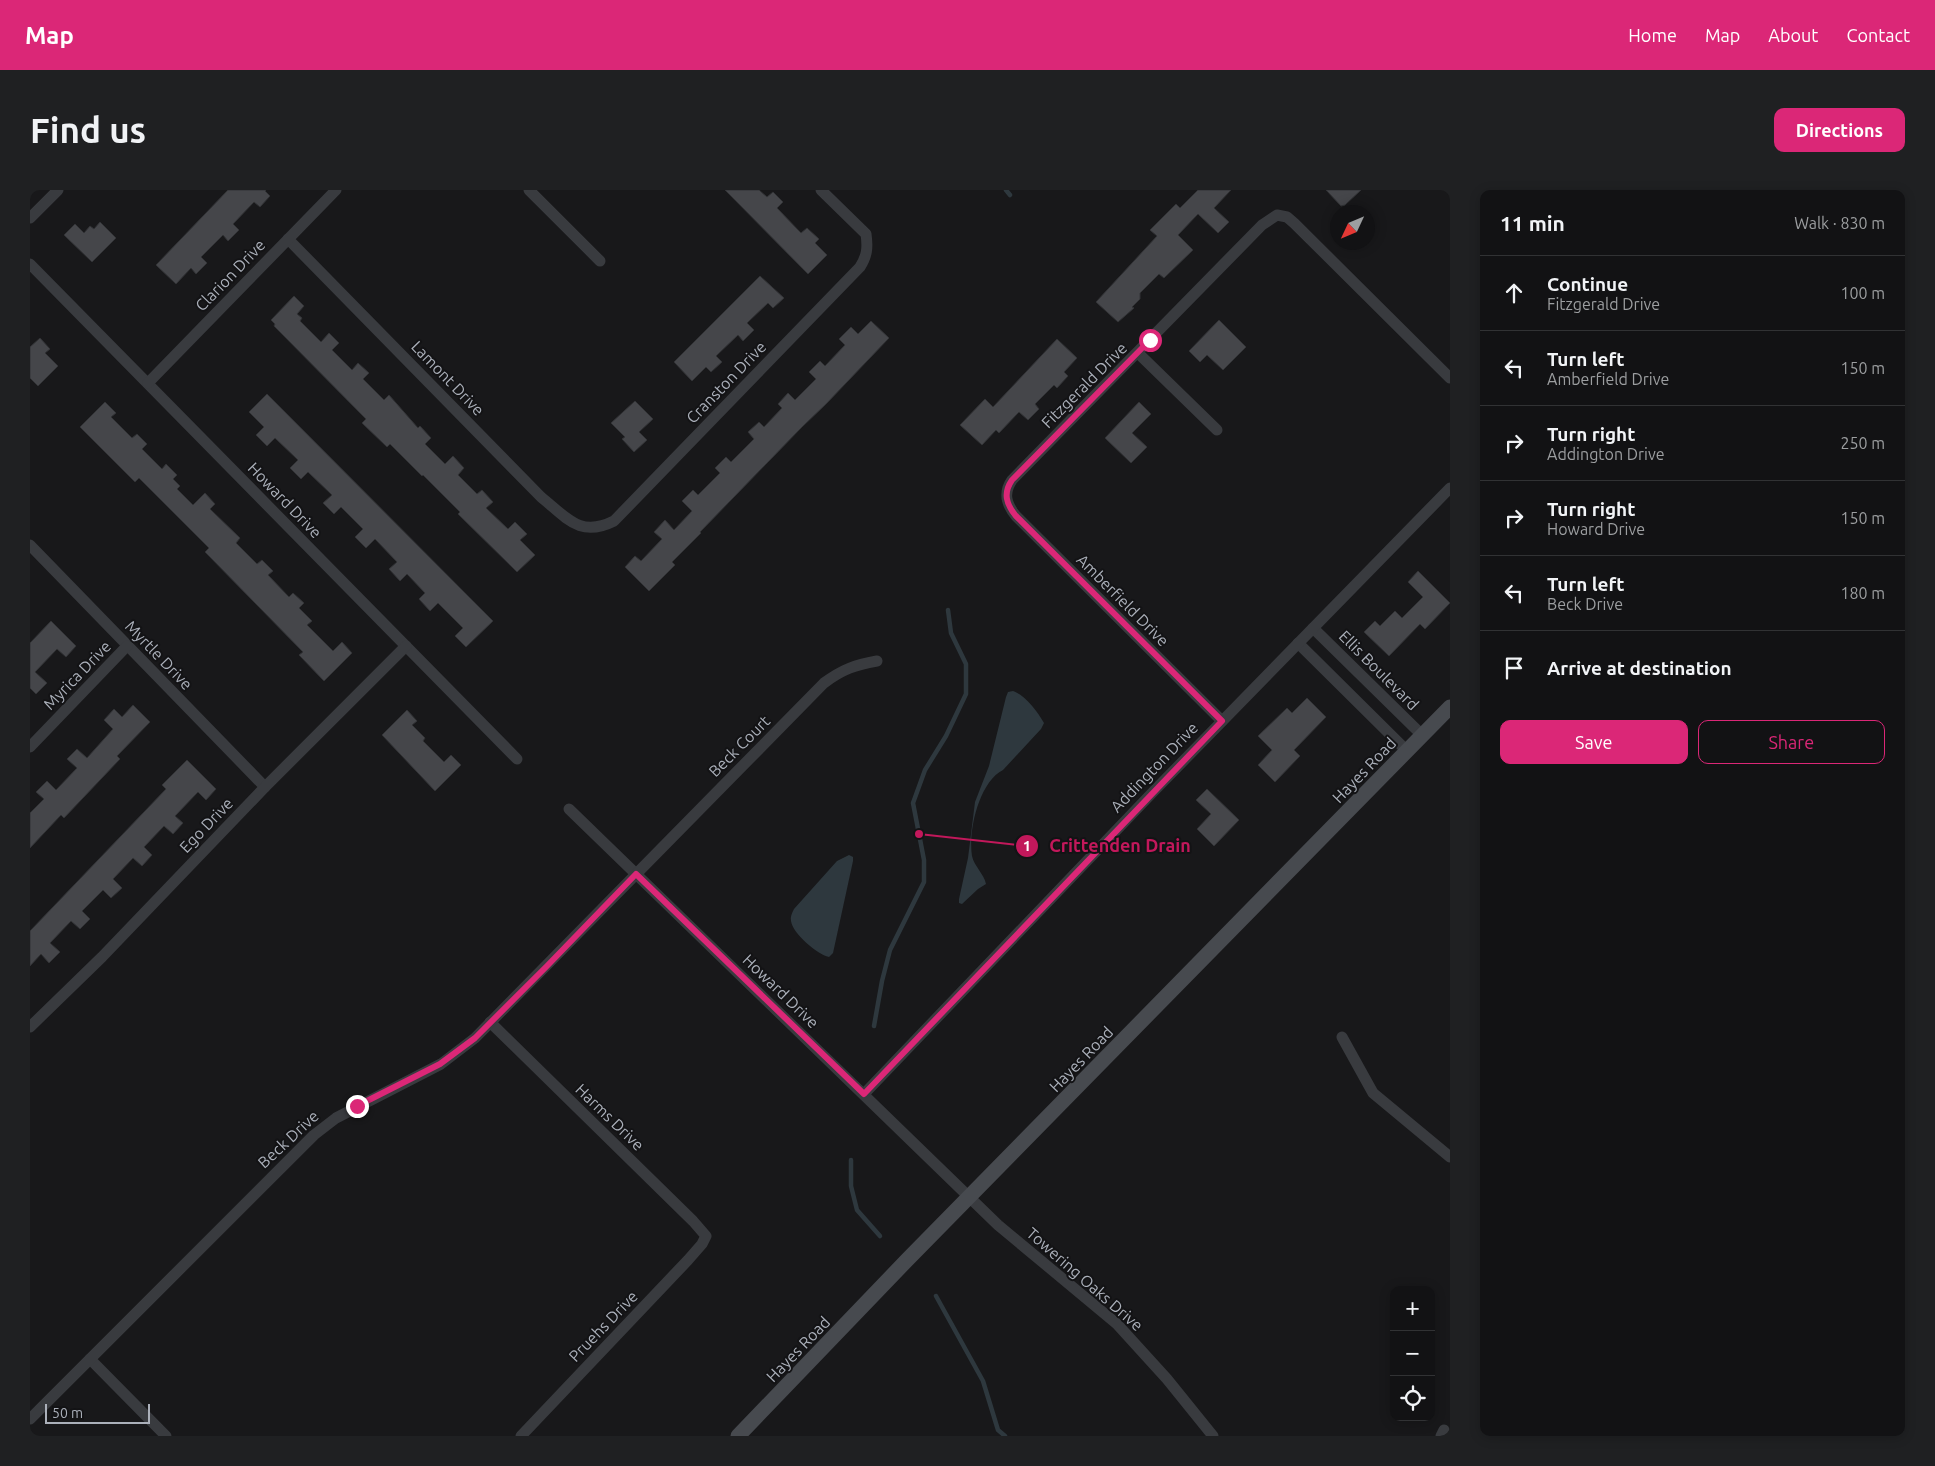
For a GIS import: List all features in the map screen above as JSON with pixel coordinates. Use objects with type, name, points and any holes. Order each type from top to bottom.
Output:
[{"type":"street","points":[[30,218],[58,190]]},
{"type":"street","name":"Clarion Drive","points":[[148,383],[336,190]]},
{"type":"street","points":[[530,190],[600,262]]},
{"type":"street","name":"Cranston Drive","points":[[592,529],[602,527],[614,521],[860,268],[867,257],[868,243],[866,234],[821,190]]},
{"type":"street","name":"Fitzgerald Drive","points":[[1006,498],[1007,488],[1012,480],[1262,225],[1277,215],[1287,217],[1294,222],[1450,378]]},
{"type":"street","name":"Lamont Drive","points":[[288,239],[541,497],[579,526],[592,529]]},
{"type":"street","name":"Howard Drive","points":[[30,264],[517,759]]},
{"type":"street","points":[[1138,353],[1217,430]]},
{"type":"street","name":"Addington Drive","points":[[864,1094],[1222,721],[1450,488]]},
{"type":"street","name":"Amberfield Drive","points":[[1006,498],[1009,508],[1016,516],[1222,721]]},
{"type":"street","name":"Myrtle Drive","points":[[30,545],[265,787]]},
{"type":"street","name":"Ellis Boulevard","points":[[1313,628],[1422,735]]},
{"type":"street","points":[[1298,643],[1407,751]]},
{"type":"street","name":"Myrica Drive","points":[[30,747],[127,646]]},
{"type":"street","name":"Ego Drive","points":[[30,1027],[102,957],[265,787],[406,646]]},
{"type":"street","name":"Beck Court","points":[[636,874],[824,682],[838,672],[852,666],[877,661]]},
{"type":"street","name":"Hayes Road","points":[[738,1436],[1450,707]]},
{"type":"street","name":"Howard Drive","points":[[568,809],[970,1197]]},
{"type":"street","name":"Beck Drive","points":[[30,1419],[314,1135],[336,1118],[440,1064],[468,1043],[636,874]]},
{"type":"street","name":"Harms Drive","points":[[490,1022],[706,1236]]},
{"type":"street","points":[[1342,1037],[1373,1092],[1450,1157]]},
{"type":"street","name":"Towering Oaks Drive","points":[[970,1197],[998,1225],[1117,1324],[1167,1379],[1213,1436]]},
{"type":"street","name":"Pruehs Drive","points":[[521,1436],[688,1260],[702,1244],[706,1236]]},
{"type":"street","points":[[90,1359],[166,1436]]},
{"type":"shaded area","points":[[1013,691],[1027,700],[1044,723],[1041,729],[987,785],[982,796],[974,821],[971,846],[973,860],[986,884],[962,904],[959,903],[959,899],[968,858],[975,802],[989,766],[1006,697],[1008,692]]},
{"type":"shaded area","points":[[849,855],[853,857],[853,861],[833,953],[829,957],[806,943],[796,932],[791,916],[794,909],[837,861]]},
{"type":"building","points":[[228,190],[266,190],[270,196],[260,207],[254,202],[233,224],[239,230],[228,241],[223,235],[201,257],[207,263],[196,274],[191,268],[176,284],[156,265]]},
{"type":"building","points":[[725,190],[759,190],[767,197],[773,192],[783,202],[777,208],[801,233],[807,228],[819,239],[815,243],[827,255],[808,274]]},
{"type":"building","points":[[1198,190],[1231,190],[1214,208],[1229,222],[1218,233],[1198,214],[1178,235],[1193,250],[1164,278],[1159,274],[1140,293],[1140,299],[1132,307],[1134,308],[1118,322],[1096,302],[1157,236],[1150,230],[1176,204],[1180,208]]},
{"type":"building","points":[[1326,190],[1361,190],[1345,205],[1340,205]]},
{"type":"building","points":[[100,222],[116,238],[92,262],[64,235],[75,224],[84,233],[90,226],[94,229]]},
{"type":"building","points":[[760,276],[784,298],[773,308],[768,303],[747,323],[754,330],[743,341],[738,335],[716,356],[722,362],[711,372],[706,367],[692,381],[674,362]]},
{"type":"building","points":[[294,296],[304,306],[297,314],[302,318],[300,321],[321,342],[329,333],[339,343],[332,350],[352,370],[358,363],[369,373],[363,379],[384,400],[389,395],[418,428],[420,426],[431,438],[425,444],[445,464],[453,456],[464,468],[458,475],[477,494],[482,490],[493,502],[486,508],[508,529],[515,522],[527,534],[520,540],[535,555],[517,572],[458,514],[460,512],[423,475],[390,444],[387,447],[362,423],[366,419],[274,326],[275,324],[271,320]]},
{"type":"building","points":[[1219,320],[1246,347],[1223,370],[1207,355],[1200,362],[1189,351]]},
{"type":"building","points":[[871,321],[889,338],[700,532],[672,562],[675,565],[649,591],[625,567],[635,556],[641,561],[662,539],[654,532],[665,520],[674,530],[692,511],[682,501],[693,490],[698,495],[720,473],[715,468],[726,457],[731,462],[754,439],[748,432],[759,422],[764,427],[782,408],[778,404],[788,393],[795,400],[816,379],[809,372],[820,361],[825,366],[845,345],[839,339],[851,327],[858,334]]},
{"type":"building","points":[[40,338],[50,349],[45,353],[58,366],[38,386],[30,378],[30,347]]},
{"type":"building","points":[[1057,339],[1077,358],[1064,372],[1068,376],[1057,388],[1054,385],[1035,404],[1039,409],[1028,420],[1019,412],[999,433],[996,430],[982,445],[960,425],[985,399],[993,407]]},
{"type":"building","points":[[267,394],[493,621],[466,647],[455,636],[463,628],[438,603],[430,611],[419,599],[425,593],[407,574],[400,581],[389,569],[397,562],[375,539],[366,548],[355,537],[363,529],[341,507],[334,514],[323,503],[332,495],[308,472],[301,479],[290,468],[298,460],[275,438],[267,446],[256,435],[264,427],[249,412]]},
{"type":"building","points":[[635,401],[653,419],[639,432],[647,440],[634,452],[622,439],[625,437],[611,423]]},
{"type":"building","points":[[105,402],[116,413],[111,417],[132,438],[137,434],[147,444],[142,449],[162,469],[166,464],[177,475],[173,479],[180,486],[177,489],[193,505],[205,493],[215,504],[210,509],[240,538],[236,543],[257,564],[262,560],[273,571],[268,575],[289,597],[293,593],[304,603],[299,608],[312,621],[307,625],[333,651],[342,642],[352,653],[324,681],[299,655],[303,652],[205,552],[209,548],[139,478],[135,482],[80,427]]},
{"type":"building","points":[[1139,402],[1151,414],[1132,433],[1147,447],[1131,463],[1105,438]]},
{"type":"building","points":[[1418,571],[1450,603],[1425,629],[1420,624],[1389,656],[1364,632],[1375,621],[1380,626],[1395,611],[1402,618],[1423,597],[1408,582]]},
{"type":"building","points":[[51,621],[76,646],[66,657],[57,649],[35,672],[47,683],[36,694],[30,688],[30,643]]},
{"type":"building","points":[[1307,698],[1326,717],[1294,750],[1300,756],[1275,782],[1258,765],[1272,750],[1258,736],[1287,708],[1292,713]]},
{"type":"building","points":[[133,705],[150,722],[117,756],[120,759],[64,818],[61,815],[30,848],[30,813],[44,799],[36,792],[47,781],[56,790],[77,768],[67,759],[77,749],[87,758],[113,729],[104,720],[114,709],[122,717]]},
{"type":"building","points":[[407,710],[417,721],[412,725],[425,738],[423,741],[444,762],[451,755],[461,765],[435,791],[382,735]]},
{"type":"building","points":[[187,760],[216,789],[206,800],[198,792],[175,816],[183,823],[173,834],[164,826],[144,847],[152,855],[142,866],[133,858],[113,879],[122,888],[111,898],[103,890],[82,911],[90,919],[80,929],[71,921],[50,943],[60,952],[49,963],[41,954],[30,966],[30,931],[166,789],[162,785]]},
{"type":"building","points":[[1207,789],[1239,820],[1214,846],[1197,829],[1211,814],[1196,800]]},
{"type":"waterway","points":[[1006,190],[1010,195]]},
{"type":"waterway","points":[[874,1026],[890,950],[924,882],[924,860],[913,803],[925,770],[946,736],[966,694],[966,664],[951,633],[948,610]]},
{"type":"waterway","points":[[851,1160],[851,1186],[857,1210],[880,1236]]},
{"type":"waterway","points":[[936,1296],[983,1381],[998,1430],[1005,1436]]},
{"type":"place","name":"Crittenden Drain","points":[[919,834]]},
{"type":"route","points":[[357,1106],[456,1054],[475,1038],[547,966],[636,874],[864,1094],[1222,721],[1016,516],[1009,508],[1006,498],[1007,488],[1012,480],[1150,340]]}]
